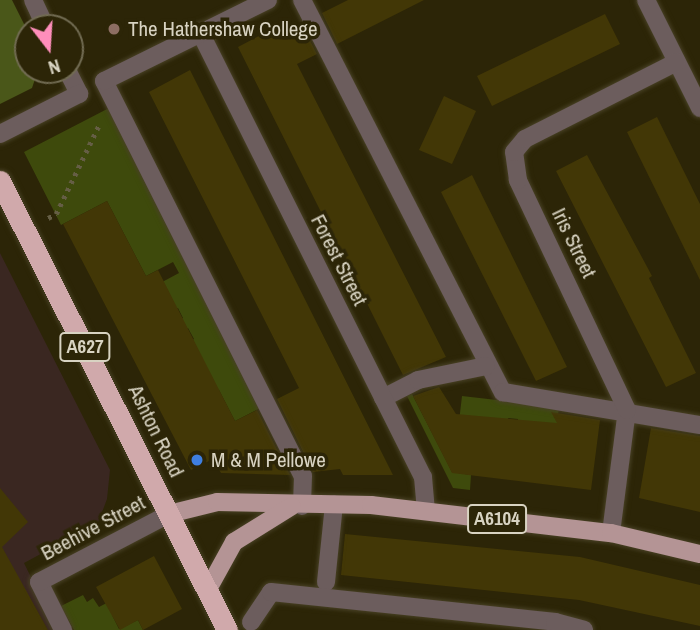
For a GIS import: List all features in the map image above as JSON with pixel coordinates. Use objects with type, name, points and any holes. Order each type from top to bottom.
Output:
[{"type":"highway","name":"Ashton Road","points":[[0,181],[227,630]]},
{"type":"main road","name":"A6104","points":[[169,514],[218,502],[297,506],[334,504],[426,510],[611,533],[700,554]]},
{"type":"main road","points":[[208,592],[234,542],[297,506]]},
{"type":"street","points":[[268,0],[104,81],[303,476],[297,506]]},
{"type":"street","points":[[302,0],[486,366],[503,392],[627,410],[700,425]]},
{"type":"street","points":[[646,0],[700,108]]},
{"type":"street","name":"Forest Street","points":[[200,32],[423,477],[426,510]]},
{"type":"street","name":"Iris Street","points":[[627,410],[519,180],[514,152],[525,139],[677,62]]},
{"type":"street","points":[[0,134],[79,94],[74,84]]},
{"type":"street","points":[[383,398],[418,380],[486,366]]},
{"type":"street","points":[[611,533],[627,410]]},
{"type":"street","points":[[326,582],[334,504]]},
{"type":"street","name":"Beehive Street","points":[[63,630],[39,582],[169,514]]},
{"type":"street","points":[[251,622],[271,592],[584,630]]},
{"type":"path","points":[[47,219],[56,214],[106,112]]},
{"type":"shaded area","points":[[0,253],[110,470],[107,499],[98,523],[24,563],[57,630],[0,630]]},
{"type":"green space","points":[[0,0],[12,0],[19,14],[14,14],[14,84],[33,84],[32,88],[0,104]]},
{"type":"green space","points":[[111,107],[264,406],[235,421],[219,390],[205,397],[181,346],[194,339],[188,328],[175,335],[170,325],[183,318],[178,308],[165,314],[151,288],[179,273],[173,262],[146,276],[107,201],[61,225],[24,152]]},
{"type":"green space","points":[[412,394],[452,472],[471,475],[470,490],[453,488],[407,396]]},
{"type":"green space","points":[[462,396],[559,407],[556,435],[516,437],[518,419],[508,418],[506,436],[458,430]]},
{"type":"green space","points":[[83,595],[87,602],[93,598],[99,607],[116,598],[122,609],[112,615],[119,629],[138,620],[143,630],[74,630],[61,606]]},
{"type":"building","points":[[348,0],[424,0],[337,44],[322,13]]},
{"type":"building","points":[[605,14],[620,44],[492,106],[477,76]]},
{"type":"building","points":[[301,23],[317,54],[297,64],[446,357],[403,375],[238,47],[278,26],[282,33]]},
{"type":"building","points":[[190,70],[393,475],[343,475],[340,469],[313,472],[277,399],[299,388],[149,92]]},
{"type":"building","points":[[444,96],[476,111],[452,164],[419,150]]},
{"type":"building","points":[[657,117],[700,204],[700,280],[627,132]]},
{"type":"building","points":[[587,155],[652,276],[649,278],[696,373],[666,387],[556,171]]},
{"type":"building","points":[[472,175],[567,367],[536,381],[441,192]]},
{"type":"building","points":[[107,201],[146,276],[158,270],[235,421],[257,410],[290,475],[221,473],[213,459],[191,470],[63,224]]},
{"type":"building","points":[[439,387],[456,414],[557,423],[551,412],[600,420],[591,490],[452,473],[413,396]]},
{"type":"building","points":[[651,428],[700,436],[700,512],[639,498]]},
{"type":"building","points":[[0,488],[28,522],[2,547],[48,630],[0,630]]},
{"type":"building","points":[[345,534],[580,557],[700,585],[700,626],[579,600],[341,575]]},
{"type":"building","points":[[154,556],[182,609],[143,630],[138,620],[120,630],[96,587]]},
{"type":"place","name":"The Hathershaw College","points":[[114,29]]},
{"type":"place","name":"M & M Pellowe","points":[[197,460]]}]
